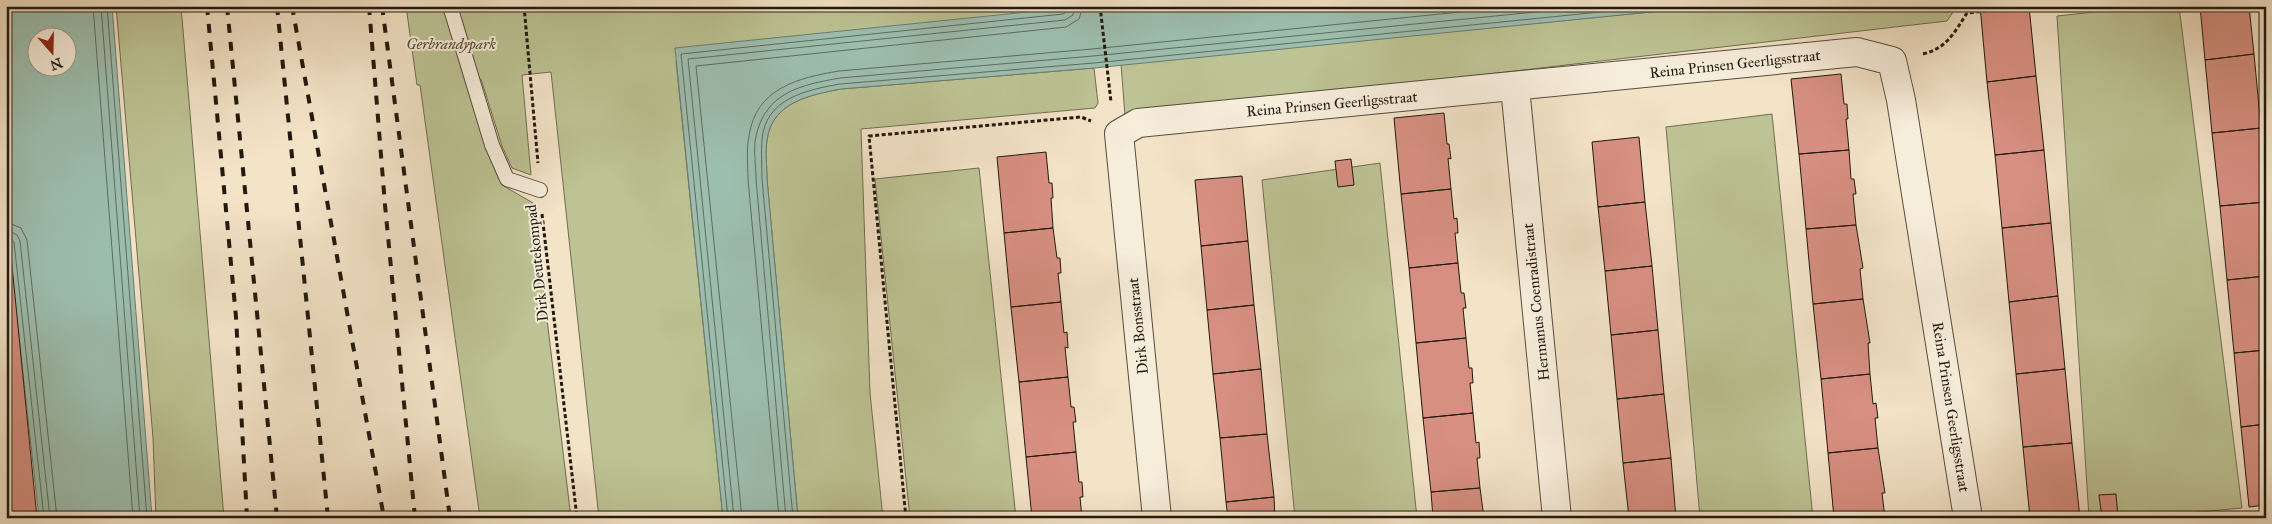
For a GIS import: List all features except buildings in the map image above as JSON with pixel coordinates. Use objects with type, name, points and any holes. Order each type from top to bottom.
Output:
[{"type":"street","name":"Reina Prinsen Geerligsstraat","points":[[1120,134],[1138,123],[1857,52],[1892,62],[1903,110],[1968,518]]},
{"type":"street","name":"Hermanus Coenradistraat","points":[[1515,87],[1557,518]]},
{"type":"street","name":"Dirk Bonsstraat","points":[[1120,134],[1157,518]]},
{"type":"lane","points":[[450,6],[492,145],[507,179],[540,190]]},
{"type":"path","points":[[524,7],[534,6]]},
{"type":"path","points":[[1100,6],[1109,96]]},
{"type":"path","points":[[1952,35],[1967,13],[2028,6]]},
{"type":"path","name":"Dirk Deutekompad","points":[[524,7],[546,257],[577,518]]},
{"type":"path","points":[[906,518],[869,136],[1081,117],[1120,134]]},
{"type":"green space","points":[[116,6],[181,6],[224,518],[156,518],[153,438]]},
{"type":"green space","name":"Gerbrandypark","points":[[406,6],[1258,6],[676,61],[723,518],[599,518],[551,72],[522,75],[531,175],[512,168],[502,146],[481,79],[465,81],[502,185],[533,203],[571,518],[480,518],[420,85],[417,85]]},
{"type":"green space","points":[[1711,6],[1957,6],[1947,21],[1125,116],[1121,64]]},
{"type":"green space","points":[[2150,6],[2179,6],[2242,508],[2135,518],[2089,518],[2057,16]]},
{"type":"green space","points":[[1094,68],[1098,103],[1095,108],[861,129],[870,393],[883,518],[798,518],[767,179],[767,140],[770,127],[776,117],[794,102],[817,94],[841,89]]},
{"type":"green space","points":[[1772,114],[1813,518],[1700,518],[1666,127]]},
{"type":"green space","points":[[1380,163],[1417,518],[1295,518],[1262,180]]},
{"type":"green space","points":[[979,168],[1016,518],[910,518],[875,179]]},
{"type":"water","points":[[6,6],[112,6],[152,518],[39,518],[6,220]]},
{"type":"water","points":[[1086,6],[1711,6],[1094,68],[841,89],[817,94],[794,102],[776,117],[770,127],[766,155],[798,518],[723,518],[675,48]]},
{"type":"railway","points":[[207,6],[236,317],[247,518]]},
{"type":"railway","points":[[227,6],[277,518]]},
{"type":"railway","points":[[277,6],[328,518]]},
{"type":"railway","points":[[292,6],[384,518]]},
{"type":"railway","points":[[369,6],[385,205],[415,518]]},
{"type":"railway","points":[[382,6],[450,518]]}]
